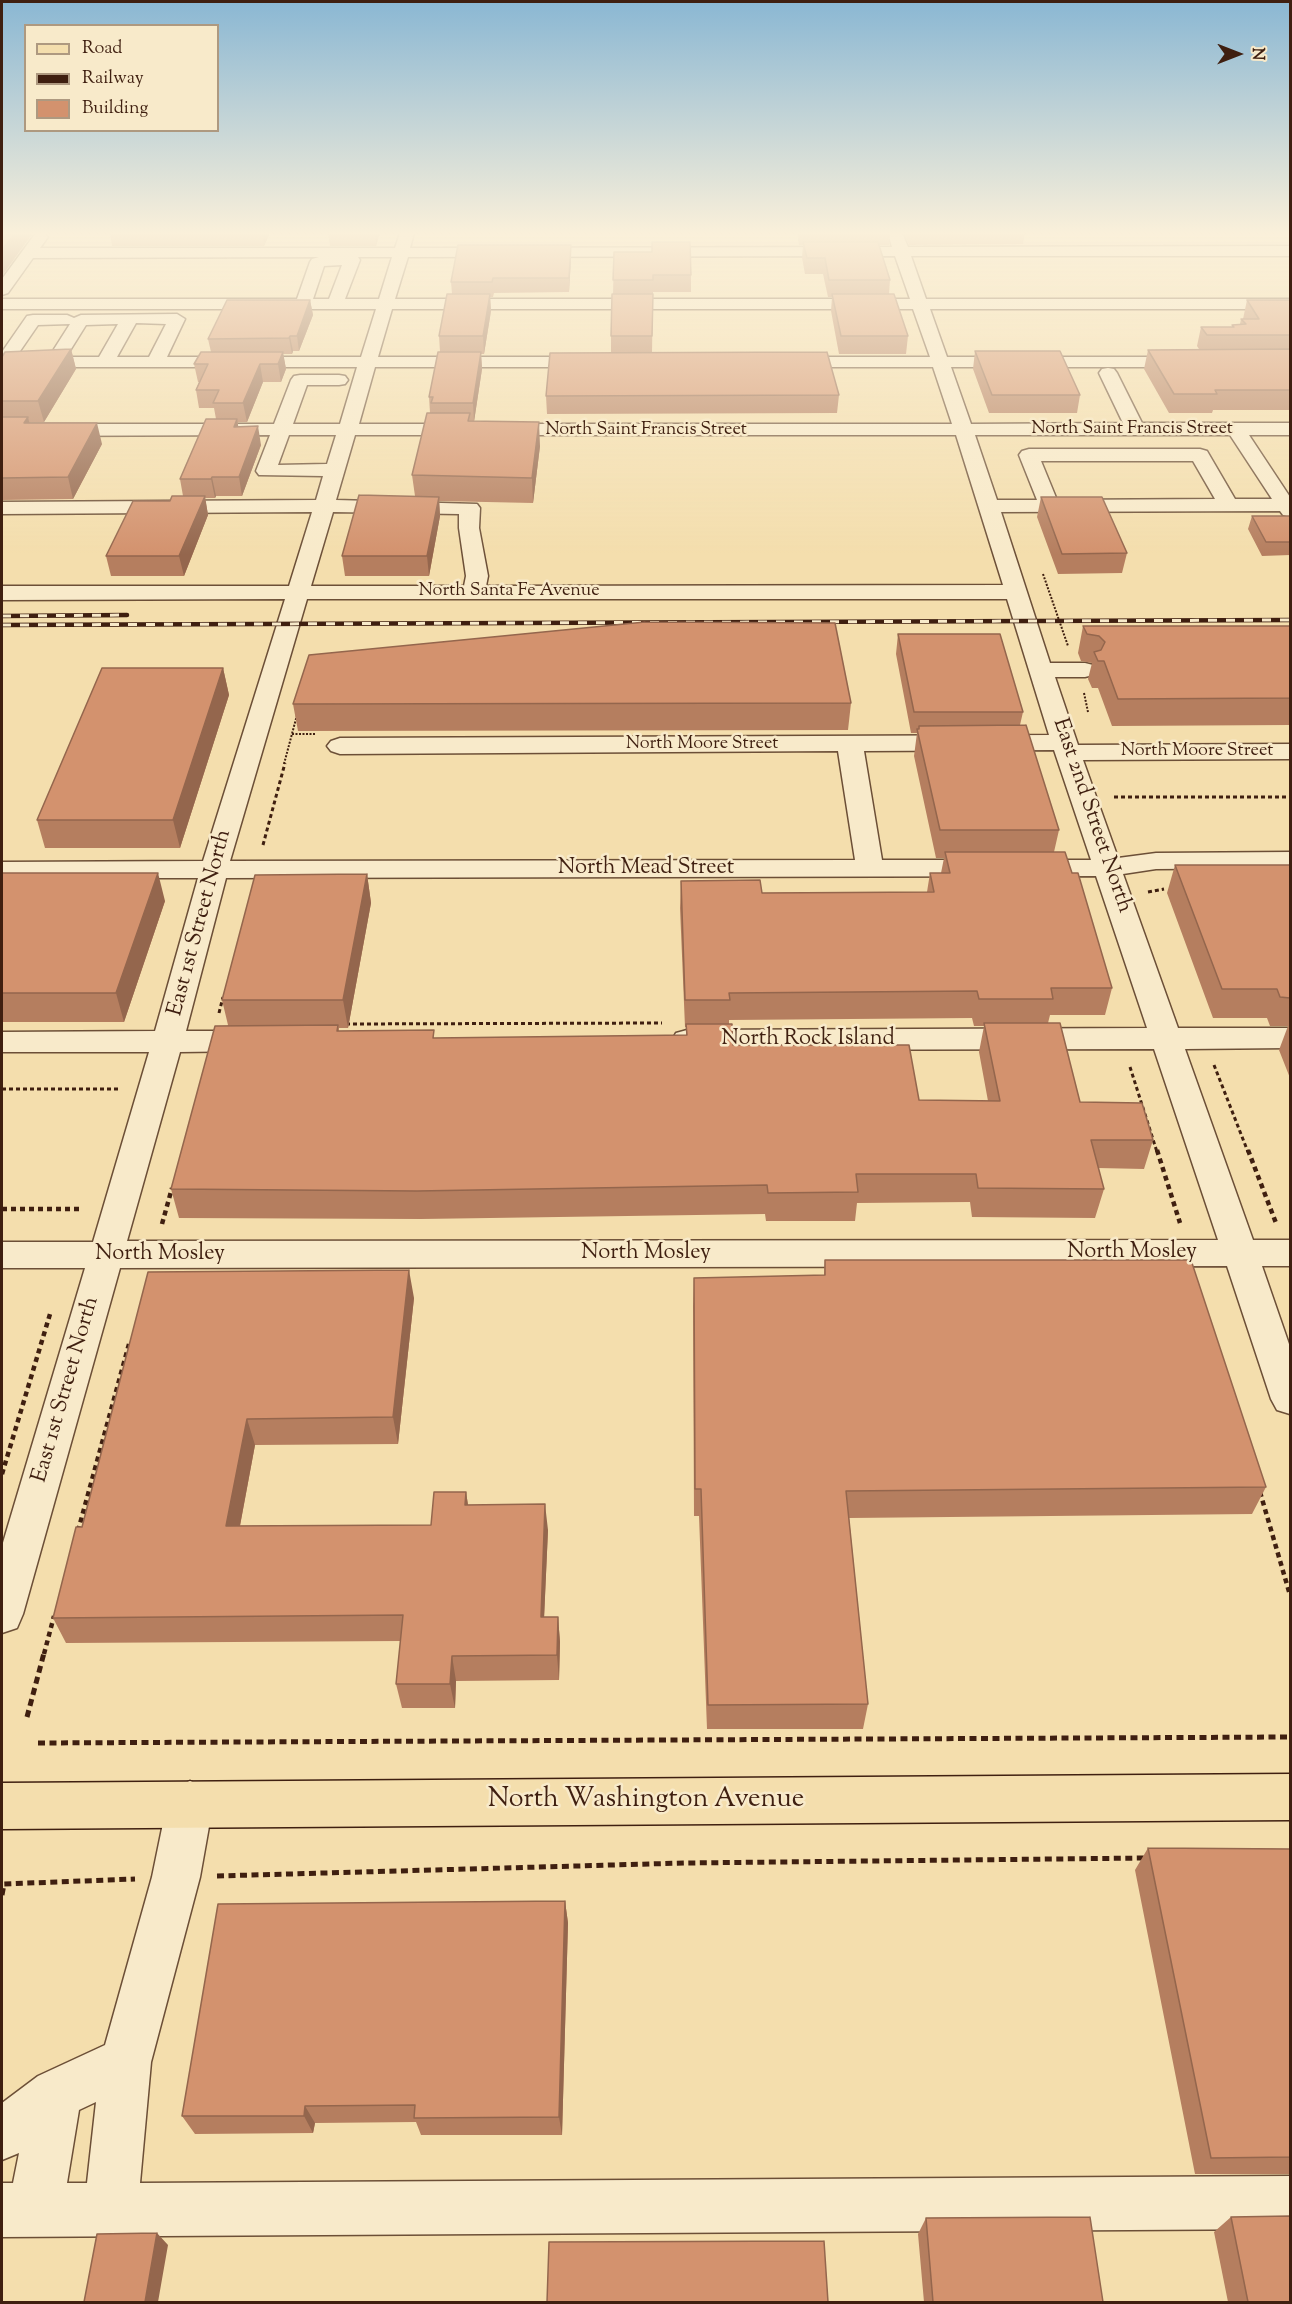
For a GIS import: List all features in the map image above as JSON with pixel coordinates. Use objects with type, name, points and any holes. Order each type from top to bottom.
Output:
[{"type":"main road","name":"North Washington Avenue","points":[[2,1806],[1290,1797]]},
{"type":"street","points":[[2,362],[18,341]]},
{"type":"street","points":[[54,362],[68,341]]},
{"type":"street","points":[[105,362],[117,341]]},
{"type":"street","points":[[155,362],[166,341]]},
{"type":"street","name":"East 1st Street North","points":[[2,1614],[168,1041],[214,870],[375,341]]},
{"type":"street","name":"East 2nd Street North","points":[[932,341],[964,430],[1066,748],[1290,1399]]},
{"type":"street","points":[[772,362],[1206,364],[1166,345]]},
{"type":"street","points":[[190,362],[198,346]]},
{"type":"street","points":[[2,362],[190,362],[365,371],[606,362]]},
{"type":"street","points":[[252,507],[300,380],[365,371]]},
{"type":"street","points":[[1108,374],[1144,430],[1167,455]]},
{"type":"street","points":[[1236,429],[1289,507]]},
{"type":"street","name":"North Saint Francis Street","points":[[2,430],[1290,429]]},
{"type":"street","points":[[1049,505],[1029,455],[1200,455],[1228,505]]},
{"type":"street","points":[[266,471],[334,470]]},
{"type":"street","points":[[2,508],[323,506],[470,508],[469,528],[477,576],[474,592]]},
{"type":"street","points":[[988,506],[1289,507]]},
{"type":"street","name":"North Santa Fe Avenue","points":[[2,593],[1016,592]]},
{"type":"street","points":[[1042,670],[1085,670]]},
{"type":"street","points":[[850,744],[870,869]]},
{"type":"street","name":"North Moore Street","points":[[340,746],[850,744],[1290,751]]},
{"type":"street","name":"North Mead Street","points":[[2,870],[1109,868],[1156,861],[1290,860]]},
{"type":"street","name":"North Rock Island","points":[[661,1040],[1290,1038]]},
{"type":"street","points":[[2,1042],[280,1041]]},
{"type":"street","name":"North Mosley","points":[[2,1255],[1290,1253]]},
{"type":"street","points":[[111,2210],[126,2062],[176,1877],[190,1804]]},
{"type":"street","points":[[2,2134],[56,2094],[126,2062]]},
{"type":"street","points":[[56,2094],[18,2210],[1290,2203]]},
{"type":"path","points":[[256,870],[297,712]]},
{"type":"path","points":[[1083,797],[1290,797]]},
{"type":"path","points":[[211,1041],[225,989]]},
{"type":"path","points":[[2,1089],[119,1089]]},
{"type":"path","points":[[154,1255],[175,1178]]},
{"type":"path","points":[[2,1209],[83,1209]]},
{"type":"path","points":[[77,1534],[130,1340]]},
{"type":"path","points":[[27,1717],[55,1614]]},
{"type":"path","points":[[38,1743],[1290,1737]]},
{"type":"path","points":[[2,1894],[4,1884],[176,1877],[684,1863],[1149,1858]]},
{"type":"building","points":[[71,349],[38,401],[2,401],[2,357],[5,352]]},
{"type":"building","points":[[1290,349],[1290,390],[1215,390],[1217,394],[1174,394],[1148,350]]},
{"type":"building","points":[[975,351],[1060,351],[1080,395],[992,395]]},
{"type":"building","points":[[201,352],[283,352],[278,364],[260,364],[243,403],[213,403],[219,390],[196,390],[208,364],[194,364]]},
{"type":"building","points":[[438,352],[481,352],[473,403],[431,403],[433,397],[429,397]]},
{"type":"building","points":[[827,352],[839,395],[546,396],[550,353]]},
{"type":"building","points":[[427,413],[470,413],[468,421],[539,422],[532,478],[412,475]]},
{"type":"building","points":[[2,417],[28,417],[24,423],[97,423],[68,477],[2,478]]},
{"type":"building","points":[[206,419],[237,419],[234,427],[258,426],[239,477],[180,479]]},
{"type":"building","points":[[359,495],[439,497],[427,556],[342,556]]},
{"type":"building","points":[[172,496],[205,496],[179,556],[106,556],[133,501],[170,501]]},
{"type":"building","points":[[1041,497],[1102,497],[1127,553],[1062,554]]},
{"type":"building","points":[[1252,516],[1290,516],[1290,542],[1266,542]]},
{"type":"building","points":[[645,622],[835,623],[851,703],[293,704],[309,655]]},
{"type":"building","points":[[1083,626],[1290,626],[1290,698],[1118,699],[1104,661],[1098,661],[1094,652],[1101,650],[1105,642],[1099,636],[1087,634]]},
{"type":"building","points":[[898,634],[1000,634],[1023,712],[914,712]]},
{"type":"building","points":[[102,668],[223,668],[173,820],[37,820]]},
{"type":"building","points":[[1026,725],[1059,830],[940,830],[917,729],[919,726]]},
{"type":"building","points":[[945,852],[1065,852],[1072,873],[1078,873],[1112,988],[1051,988],[1053,999],[979,999],[977,991],[729,993],[730,1000],[685,1000],[681,881],[760,880],[762,893],[934,892],[930,873],[950,873]]},
{"type":"building","points":[[1175,865],[1290,865],[1290,998],[1280,997],[1277,989],[1222,989]]},
{"type":"building","points":[[2,873],[158,873],[116,993],[2,993]]},
{"type":"building","points":[[367,874],[343,1000],[222,1000],[255,875]]},
{"type":"building","points":[[984,1023],[1060,1023],[1080,1102],[1142,1103],[1153,1140],[1091,1140],[1104,1189],[978,1188],[976,1174],[856,1174],[858,1192],[768,1193],[767,1185],[417,1191],[171,1189],[215,1026],[338,1025],[337,1031],[434,1030],[433,1038],[687,1035],[686,1024],[732,1024],[733,1045],[909,1045],[919,1100],[1000,1101]]},
{"type":"building","points":[[825,1260],[1191,1260],[1266,1487],[846,1491],[868,1704],[708,1705],[701,1489],[695,1489],[694,1278],[825,1275]]},
{"type":"building","points":[[409,1270],[393,1417],[247,1419],[226,1526],[431,1525],[434,1492],[466,1492],[465,1505],[545,1504],[541,1617],[558,1617],[557,1655],[452,1656],[450,1684],[396,1684],[403,1615],[53,1618],[76,1527],[82,1527],[148,1272]]},
{"type":"building","points":[[1148,1848],[1290,1849],[1290,2157],[1211,2158]]},
{"type":"building","points":[[565,1901],[559,2117],[414,2118],[415,2105],[305,2106],[304,2116],[182,2116],[218,1904]]},
{"type":"building","points":[[1290,2216],[1290,2302],[1248,2302],[1231,2217]]},
{"type":"building","points":[[1090,2217],[1103,2302],[933,2302],[926,2218]]},
{"type":"building","points":[[157,2233],[145,2302],[84,2302],[97,2234]]},
{"type":"building","points":[[824,2241],[828,2302],[547,2302],[549,2242]]},
{"type":"railway","points":[[2,616],[127,615]]},
{"type":"railway","points":[[2,625],[1290,620]]}]
